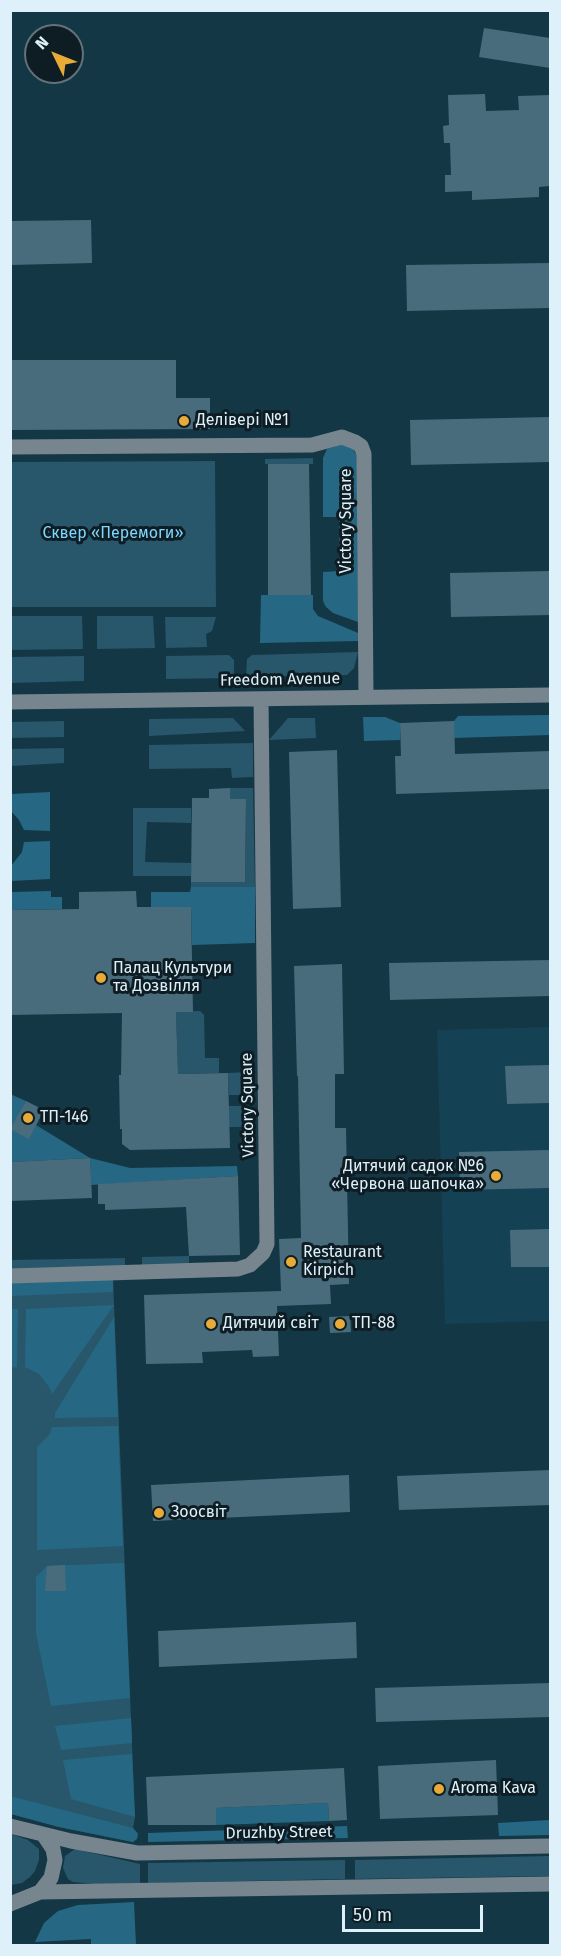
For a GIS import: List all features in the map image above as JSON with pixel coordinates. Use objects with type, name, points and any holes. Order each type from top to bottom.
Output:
[{"type":"street","name":"Victory Square","points":[[10,447],[312,445],[342,437],[356,442],[361,446],[364,454],[366,697]]},
{"type":"street","name":"Freedom Avenue","points":[[10,702],[550,695]]},
{"type":"street","name":"Victory Square","points":[[10,1276],[238,1269],[250,1265],[263,1253],[267,1244],[261,699]]},
{"type":"street","name":"Druzhby Street","points":[[10,1826],[137,1853],[550,1846]]},
{"type":"street","points":[[40,1892],[51,1878],[55,1860],[53,1848],[43,1834]]},
{"type":"street","points":[[10,1904],[40,1892],[550,1884]]},
{"type":"shaded area","points":[[343,444],[352,448],[357,456],[358,622],[333,613],[323,601],[323,572],[339,571],[339,517],[323,517],[323,458],[327,449]]},
{"type":"shaded area","points":[[261,595],[313,595],[313,609],[318,616],[358,633],[358,641],[260,643]]},
{"type":"shaded area","points":[[550,715],[550,735],[454,738],[454,721],[458,716]]},
{"type":"shaded area","points":[[363,717],[385,717],[400,723],[400,740],[364,741]]},
{"type":"shaded area","points":[[50,792],[50,831],[24,830],[11,811],[11,794]]},
{"type":"shaded area","points":[[50,841],[50,879],[11,881],[11,866],[22,852],[24,842]]},
{"type":"shaded area","points":[[191,887],[255,887],[255,943],[192,945],[191,907],[151,907],[151,892],[190,892]]},
{"type":"shaded area","points":[[51,891],[51,897],[62,897],[62,909],[11,910],[11,892]]},
{"type":"shaded area","name":"Дитячий садок №6 «Червона шапочка»","points":[[550,1027],[550,1321],[445,1324],[437,1030]]},
{"type":"shaded area","points":[[10,1094],[26,1101],[11,1129],[29,1138],[36,1125],[90,1158],[11,1162]]},
{"type":"shaded area","points":[[90,1158],[130,1168],[237,1166],[238,1176],[91,1185]]},
{"type":"shaded area","points":[[113,1279],[113,1292],[11,1296],[10,1282]]},
{"type":"shaded area","points":[[114,1305],[52,1394],[39,1374],[25,1367],[26,1309]]},
{"type":"shaded area","points":[[11,1309],[18,1309],[17,1367],[11,1368]]},
{"type":"shaded area","points":[[114,1317],[118,1417],[55,1418],[55,1413]]},
{"type":"shaded area","points":[[118,1426],[123,1546],[37,1550],[37,1447],[50,1434],[52,1427]]},
{"type":"shaded area","points":[[124,1563],[130,1698],[51,1706],[36,1633],[36,1577],[47,1566]]},
{"type":"shaded area","points":[[131,1718],[132,1743],[61,1750],[55,1726]]},
{"type":"shaded area","points":[[132,1754],[135,1817],[71,1799],[63,1760]]},
{"type":"shaded area","points":[[10,1796],[133,1828],[138,1834],[137,1839],[133,1842],[59,1827],[11,1814]]},
{"type":"shaded area","points":[[328,1803],[329,1821],[216,1825],[216,1808]]},
{"type":"shaded area","points":[[550,1820],[550,1835],[499,1836],[498,1823]]},
{"type":"shaded area","points":[[347,1826],[348,1838],[148,1842],[148,1833]]},
{"type":"shaded area","points":[[134,1902],[136,1945],[91,1945],[91,1939],[35,1942],[44,1923],[58,1911],[78,1905]]},
{"type":"green space","points":[[313,458],[313,464],[265,464],[265,459]]},
{"type":"green space","name":"Сквер «Перемоги»","points":[[215,461],[216,607],[11,607],[11,462]]},
{"type":"green space","points":[[10,616],[82,616],[83,649],[11,650]]},
{"type":"green space","points":[[97,616],[153,616],[155,648],[97,649]]},
{"type":"green space","points":[[165,617],[216,617],[212,631],[206,634],[207,647],[166,648]]},
{"type":"green space","points":[[358,652],[354,668],[347,675],[246,677],[247,659],[252,655]]},
{"type":"green space","points":[[229,655],[234,660],[234,678],[166,679],[166,656]]},
{"type":"green space","points":[[84,656],[84,681],[11,683],[11,657]]},
{"type":"green space","points":[[233,718],[245,731],[149,736],[149,719]]},
{"type":"green space","points":[[288,718],[315,718],[316,738],[269,740]]},
{"type":"green space","points":[[64,721],[64,737],[11,738],[11,722]]},
{"type":"green space","points":[[253,743],[253,777],[232,778],[231,768],[149,769],[149,745]]},
{"type":"green space","points":[[64,748],[64,763],[11,766],[11,749]]},
{"type":"green space","points":[[230,788],[253,788],[255,887],[191,887],[191,882],[245,882],[246,799],[230,799]]},
{"type":"green space","points":[[133,808],[191,808],[191,823],[147,822],[145,862],[191,863],[191,876],[133,876]]},
{"type":"green space","points":[[200,1011],[204,1015],[205,1058],[219,1058],[219,1073],[178,1074],[176,1012]]},
{"type":"green space","points":[[248,1072],[249,1095],[229,1095],[228,1073]]},
{"type":"green space","points":[[229,1106],[249,1106],[249,1127],[229,1127]]},
{"type":"green space","points":[[189,1256],[189,1264],[142,1266],[142,1257]]},
{"type":"green space","points":[[125,1258],[125,1266],[11,1270],[10,1260]]},
{"type":"green space","points":[[113,1279],[135,1817],[133,1828],[138,1834],[133,1842],[59,1827],[11,1814],[11,1282]]},
{"type":"green space","points":[[11,1834],[28,1840],[39,1849],[39,1860],[30,1877],[22,1883],[11,1885]]},
{"type":"green space","points":[[75,1849],[140,1864],[140,1883],[106,1885],[73,1882],[68,1879],[63,1868],[65,1856]]},
{"type":"green space","points":[[550,1856],[550,1876],[355,1879],[355,1860]]},
{"type":"green space","points":[[345,1860],[345,1879],[148,1883],[148,1863]]},
{"type":"building","points":[[484,28],[550,38],[550,68],[479,57]]},
{"type":"building","points":[[485,94],[486,111],[519,110],[518,96],[550,95],[550,186],[539,187],[539,197],[472,200],[472,191],[445,192],[445,175],[451,175],[450,143],[444,143],[443,126],[449,125],[448,95]]},
{"type":"building","points":[[91,220],[92,263],[10,265],[10,221]]},
{"type":"building","points":[[550,263],[550,308],[407,311],[406,265]]},
{"type":"building","points":[[10,360],[176,360],[176,398],[210,398],[210,429],[10,430]]},
{"type":"building","points":[[550,417],[550,462],[411,465],[410,420]]},
{"type":"building","points":[[268,464],[309,464],[311,595],[268,595]]},
{"type":"building","points":[[550,571],[550,615],[451,617],[450,573]]},
{"type":"building","points":[[454,721],[455,754],[550,751],[550,789],[396,794],[395,756],[401,756],[400,723]]},
{"type":"building","points":[[337,750],[341,907],[293,909],[289,752]]},
{"type":"building","points":[[230,788],[230,799],[246,799],[245,882],[191,882],[192,798],[209,798],[209,789]]},
{"type":"building","name":"Палац Культури та Дозвілля","points":[[136,891],[137,907],[191,907],[193,1012],[176,1012],[178,1074],[228,1073],[230,1148],[130,1150],[122,1144],[119,1075],[121,1075],[122,1013],[10,1015],[10,910],[79,909],[79,892]]},
{"type":"building","points":[[550,960],[550,996],[390,1000],[389,963]]},
{"type":"building","points":[[342,964],[344,1074],[335,1074],[335,1128],[346,1128],[349,1284],[330,1285],[331,1304],[277,1306],[279,1356],[253,1357],[252,1350],[202,1352],[203,1363],[146,1364],[144,1295],[281,1291],[279,1239],[301,1238],[294,966]]},
{"type":"building","points":[[550,1065],[550,1103],[507,1104],[505,1066]]},
{"type":"building","name":"ТП-146","points":[[26,1101],[44,1110],[29,1139],[10,1129]]},
{"type":"building","points":[[550,1150],[550,1188],[460,1190],[459,1152]]},
{"type":"building","points":[[90,1158],[92,1198],[10,1201],[10,1162]]},
{"type":"building","points":[[238,1176],[240,1255],[189,1256],[186,1207],[105,1210],[105,1204],[98,1204],[98,1184]]},
{"type":"building","points":[[550,1229],[550,1267],[511,1267],[510,1230]]},
{"type":"building","name":"ТП-88","points":[[350,1316],[351,1332],[330,1333],[329,1317]]},
{"type":"building","points":[[550,1470],[550,1505],[399,1510],[397,1476]]},
{"type":"building","points":[[349,1475],[350,1512],[153,1521],[151,1485]]},
{"type":"building","points":[[65,1565],[66,1591],[45,1591],[47,1566]]},
{"type":"building","points":[[356,1622],[357,1658],[159,1667],[158,1631]]},
{"type":"building","points":[[550,1683],[550,1717],[376,1722],[375,1688]]},
{"type":"building","points":[[496,1760],[498,1815],[380,1819],[378,1766]]},
{"type":"building","points":[[344,1768],[347,1820],[329,1821],[328,1803],[216,1808],[216,1825],[148,1825],[146,1777]]},
{"type":"place","name":"Делівері №1","points":[[184,421]]},
{"type":"place","name":"Палац Культури та Дозвілля","points":[[101,978]]},
{"type":"place","name":"ТП-146","points":[[28,1118]]},
{"type":"place","name":"Дитячий садок №6 «Червона шапочка»","points":[[496,1176]]},
{"type":"place","name":"Restaurant Kirpich","points":[[291,1262]]},
{"type":"place","name":"Дитячий світ","points":[[211,1324]]},
{"type":"place","name":"ТП-88","points":[[340,1324]]},
{"type":"place","name":"Зоосвіт","points":[[159,1513]]},
{"type":"place","name":"Aroma Kava","points":[[439,1789]]}]
